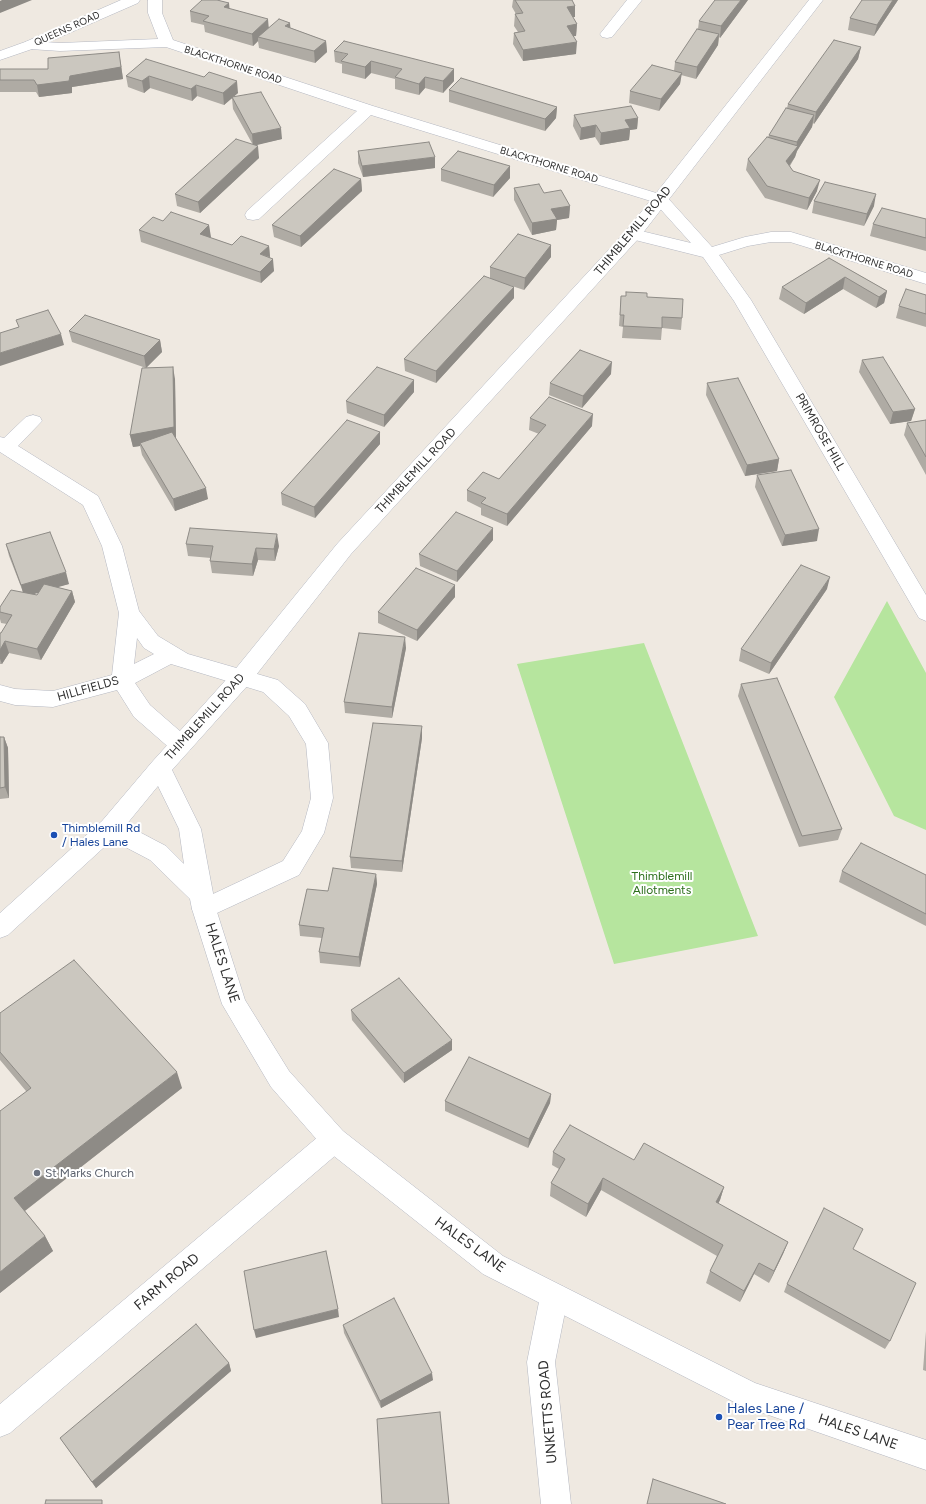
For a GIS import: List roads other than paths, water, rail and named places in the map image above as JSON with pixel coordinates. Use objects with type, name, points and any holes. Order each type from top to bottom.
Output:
[{"type":"street","name":"QUEENS ROAD","points":[[0,56],[30,45],[133,0]]},
{"type":"street","points":[[155,0],[155,12],[167,43]]},
{"type":"street","points":[[607,34],[635,0]]},
{"type":"street","name":"THIMBLEMILL ROAD","points":[[0,928],[110,828],[160,768],[241,678],[344,549],[633,234],[816,0]]},
{"type":"street","name":"BLACKTHORNE ROAD","points":[[30,45],[60,47],[167,43],[368,109],[660,200],[709,253],[745,242],[771,237],[791,237],[926,279]]},
{"type":"street","points":[[253,215],[368,109]]},
{"type":"street","points":[[633,234],[709,253]]},
{"type":"street","name":"PRIMROSE HILL","points":[[709,253],[742,300],[926,613]]},
{"type":"street","points":[[33,421],[3,444],[91,501],[112,546],[129,613],[122,680],[142,711],[181,745]]},
{"type":"street","points":[[129,613],[151,642],[170,654],[182,660],[270,686],[297,710],[317,743],[322,798],[313,833],[291,868],[203,902]]},
{"type":"street","name":"HILLFIELDS","points":[[0,693],[15,697],[53,699],[122,680],[170,654]]},
{"type":"street","name":"HALES LANE","points":[[160,768],[190,829],[203,902],[234,1004],[280,1080],[334,1140],[493,1265],[750,1395],[926,1455]]},
{"type":"street","name":"HALES LANE","points":[[110,828],[158,853],[203,902]]},
{"type":"street","name":"FARM ROAD","points":[[0,1423],[334,1140]]},
{"type":"street","name":"UNKETTS ROAD","points":[[554,1297],[541,1362],[556,1504]]},
{"type":"place","name":"Thimblemill Rd / Hales Lane","points":[[54,835]]},
{"type":"place","name":"St Marks Church","points":[[37,1173]]},
{"type":"place","name":"Hales Lane / Pear Tree Rd","points":[[719,1417]]},
{"type":"park label","name":"Thimblemill Allotments","points":[[662,883]]}]
